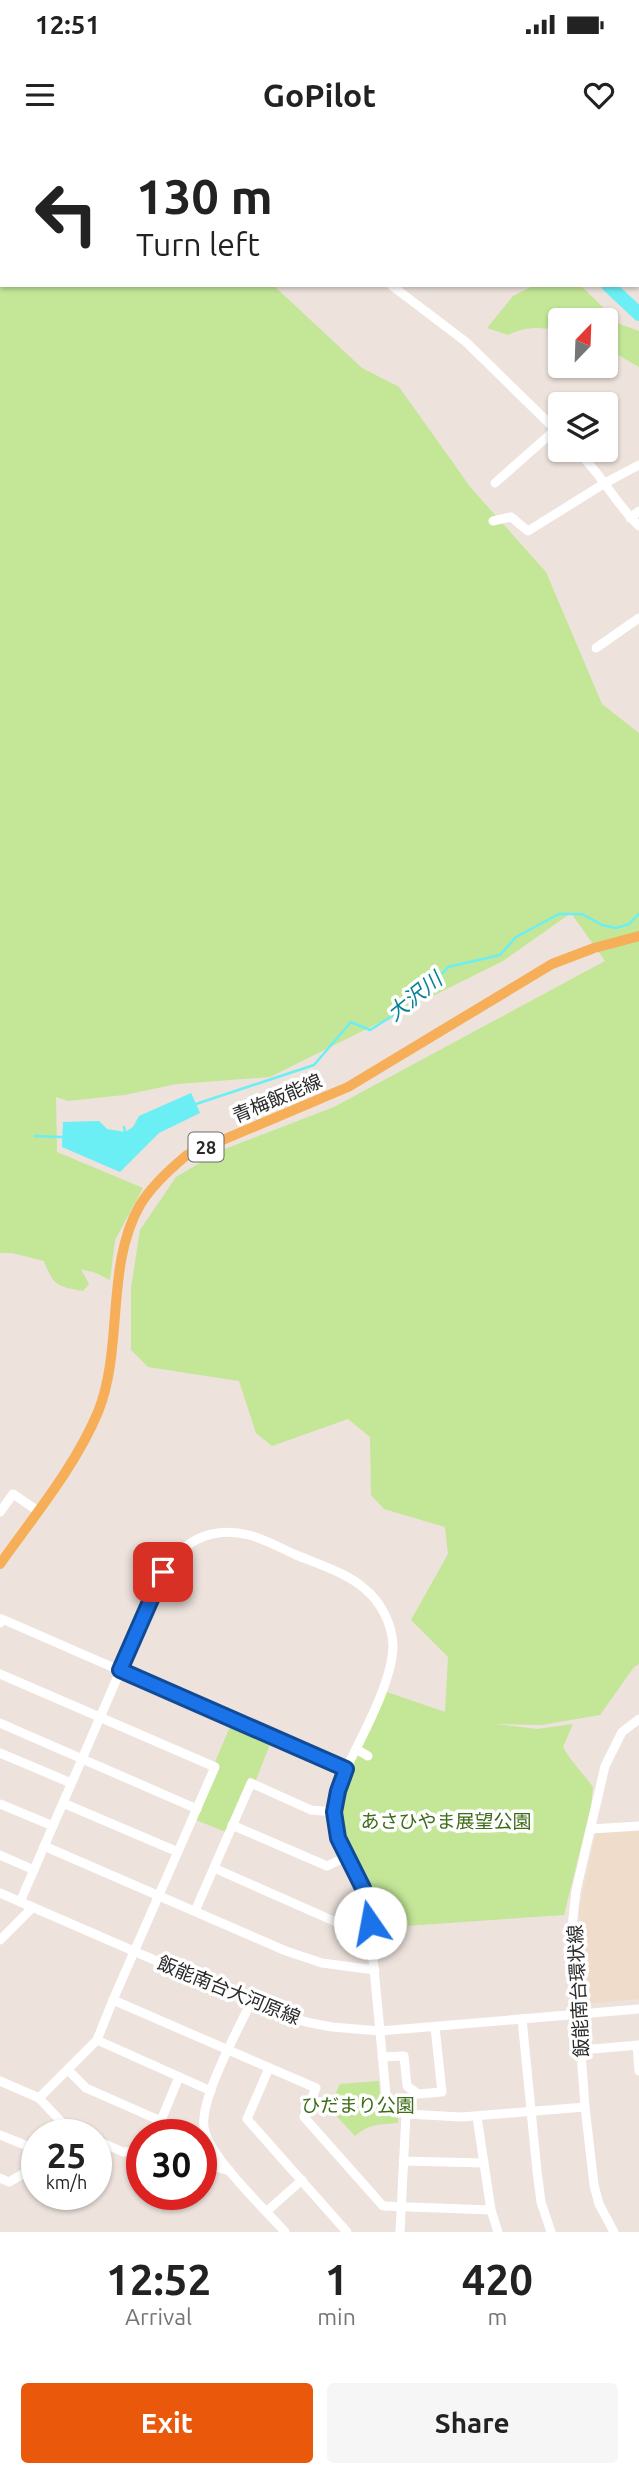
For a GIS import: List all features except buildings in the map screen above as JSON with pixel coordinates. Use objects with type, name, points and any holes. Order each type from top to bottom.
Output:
[{"type":"main road","name":"青梅飯能線","points":[[0,1564],[76,1455],[98,1412],[110,1368],[127,1235],[141,1204],[172,1167],[187,1155],[348,1087],[552,964],[594,948],[639,936]]},
{"type":"street","points":[[394,287],[466,342],[548,422]]},
{"type":"street","points":[[495,483],[548,440]]},
{"type":"street","points":[[589,462],[620,506],[639,526]]},
{"type":"street","points":[[493,521],[511,517],[528,531],[639,465]]},
{"type":"street","points":[[630,518],[639,511]]},
{"type":"street","points":[[596,648],[639,618]]},
{"type":"street","points":[[0,1512],[13,1494],[38,1511]]},
{"type":"street","points":[[20,1902],[163,1572],[182,1547],[213,1534],[234,1532],[253,1536],[347,1577],[365,1588],[377,1601],[389,1622],[393,1644],[391,1666],[346,1769],[334,1812],[338,1838],[363,1888],[369,1916],[388,2099],[406,2114],[477,2117],[585,2107]]},
{"type":"street","points":[[0,1623],[2,1619],[346,1769]]},
{"type":"street","points":[[0,1674],[215,1767],[97,2040],[39,2098]]},
{"type":"street","name":"飯能南台環状線","points":[[614,2232],[599,2204],[594,2185],[585,2107],[572,1927],[576,1891],[605,1766],[611,1749],[622,1732],[639,1719]]},
{"type":"street","points":[[0,1723],[197,1809]]},
{"type":"street","points":[[356,1749],[369,1756]]},
{"type":"street","points":[[0,1753],[71,1783]]},
{"type":"street","points":[[195,1912],[251,1783],[311,1810],[334,1812]]},
{"type":"street","points":[[63,1803],[178,1852]]},
{"type":"street","points":[[0,1804],[53,1826]]},
{"type":"street","points":[[232,1825],[327,1866],[346,1857]]},
{"type":"street","points":[[591,1829],[639,1826]]},
{"type":"street","points":[[44,1846],[286,1951],[322,1963],[375,1970]]},
{"type":"street","points":[[0,1855],[34,1870]]},
{"type":"street","points":[[214,1868],[336,1922],[369,1916]]},
{"type":"street","name":"飯能南台大河原線","points":[[0,1893],[251,2002],[332,2027],[380,2031],[639,2009]]},
{"type":"street","points":[[0,1940],[33,1907]]},
{"type":"street","points":[[113,2000],[316,2088],[304,2117],[383,2206],[491,2210]]},
{"type":"street","points":[[251,2002],[211,2091],[206,2105],[204,2127],[215,2152],[285,2232]]},
{"type":"street","points":[[522,2019],[541,2202],[551,2232]]},
{"type":"street","points":[[382,2057],[404,2056],[407,2086],[418,2094],[442,2092],[435,2026]]},
{"type":"street","points":[[97,2040],[211,2091]]},
{"type":"street","points":[[581,2050],[638,2045],[639,2071]]},
{"type":"street","points":[[269,2068],[247,2119],[346,2232]]},
{"type":"street","points":[[68,2070],[86,2088],[156,2119]]},
{"type":"street","points":[[162,2119],[179,2077]]},
{"type":"street","points":[[0,2081],[39,2098],[59,2119]]},
{"type":"street","points":[[400,2232],[406,2114]]},
{"type":"street","points":[[477,2117],[491,2210],[498,2232]]},
{"type":"street","points":[[0,2135],[21,2144]]},
{"type":"street","points":[[403,2161],[484,2163]]},
{"type":"street","points":[[217,2167],[231,2171]]},
{"type":"street","points":[[0,2178],[9,2182],[21,2175]]},
{"type":"street","points":[[267,2211],[302,2180]]},
{"type":"shaded area","points":[[639,1831],[639,1999],[586,2004],[579,1909],[596,1833]]},
{"type":"green space","name":"あさひやま展望公園","points":[[0,287],[275,287],[362,368],[399,387],[471,488],[546,572],[602,704],[639,733],[639,1664],[634,1667],[600,1715],[541,1725],[495,1724],[537,1729],[573,1724],[563,1747],[593,1787],[591,1806],[564,1915],[376,1928],[369,1897],[343,1840],[339,1815],[346,1778],[384,1691],[445,1712],[448,1657],[411,1620],[448,1554],[445,1527],[384,1509],[371,1495],[370,1437],[348,1419],[272,1446],[256,1433],[239,1381],[148,1367],[131,1350],[131,1288],[140,1230],[176,1177],[222,1150],[334,1107],[605,961],[571,913],[503,961],[270,1077],[177,1084],[124,1095],[68,1101],[56,1097],[57,1152],[143,1188],[115,1240],[110,1280],[81,1269],[89,1284],[83,1291],[67,1288],[57,1284],[44,1261],[12,1253],[0,1253]]},
{"type":"green space","points":[[531,287],[582,287],[604,308],[548,308],[548,329],[534,328],[508,335],[487,328],[513,296]]},
{"type":"green space","points":[[618,322],[639,331],[639,367],[618,355]]},
{"type":"green space","points":[[232,1722],[272,1739],[256,1780],[249,1777],[226,1832],[196,1820],[219,1765],[215,1762]]},
{"type":"green space","name":"ひだまり公園","points":[[379,2081],[380,2103],[398,2116],[398,2123],[370,2127],[355,2136],[329,2108],[340,2084]]},
{"type":"water","points":[[191,1093],[200,1113],[159,1133],[120,1172],[62,1147],[63,1122],[99,1121],[107,1129],[125,1132],[133,1127],[139,1116]]},
{"type":"waterway","points":[[610,287],[639,314]]},
{"type":"waterway","name":"大沢川","points":[[196,1104],[314,1065],[351,1022],[370,1030],[397,1013],[408,996],[431,986],[448,967],[500,955],[516,937],[559,914],[582,914],[602,925],[616,928],[629,924],[639,914]]},
{"type":"waterway","points":[[124,1127],[125,1132]]},
{"type":"waterway","points":[[35,1136],[62,1137]]},
{"type":"route","points":[[163,1572],[120,1670],[346,1769],[334,1812],[338,1838],[363,1888],[370,1923]]}]
